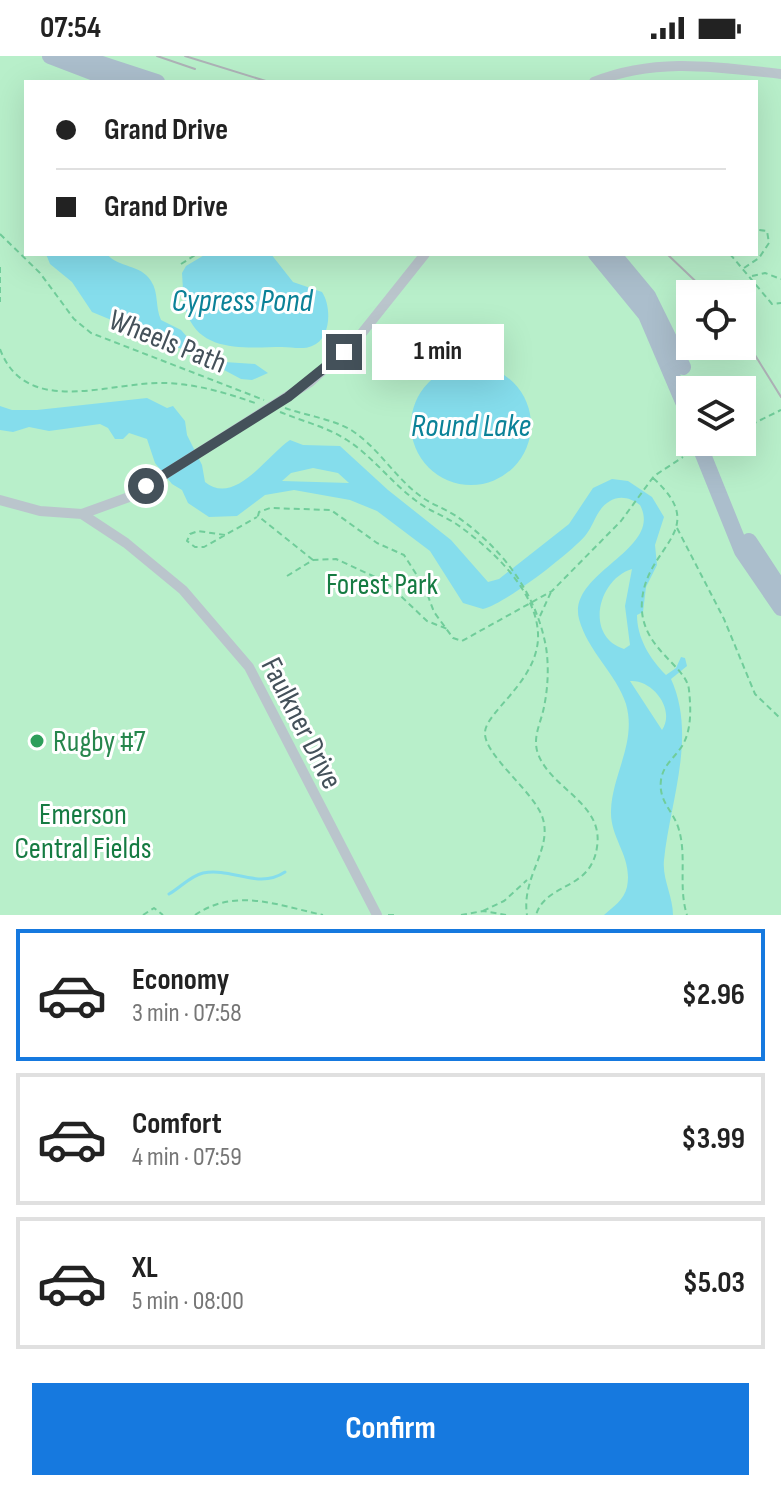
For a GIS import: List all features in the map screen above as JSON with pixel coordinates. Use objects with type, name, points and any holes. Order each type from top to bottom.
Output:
[{"type":"main road","points":[[77,56],[152,80]]},
{"type":"main road","points":[[108,56],[152,80]]},
{"type":"main road","points":[[52,58],[112,80]]},
{"type":"main road","points":[[598,256],[646,315],[676,385]]},
{"type":"main road","points":[[615,256],[648,296],[685,376]]},
{"type":"main road","points":[[704,456],[742,551],[781,608]]},
{"type":"main road","points":[[716,456],[749,541],[781,590]]},
{"type":"street","points":[[600,80],[623,72],[663,65],[781,74]]},
{"type":"street","points":[[0,500],[40,511],[82,514],[114,504],[288,397],[329,366],[363,331],[423,256]]},
{"type":"street","name":"Faulkner Drive","points":[[82,514],[165,573],[241,656],[280,721],[308,788],[377,915]]},
{"type":"path","points":[[743,269],[759,258],[769,243],[767,231],[758,231]]},
{"type":"path","name":"Wheels Path","points":[[0,234],[40,273],[74,319],[91,333],[266,401]]},
{"type":"path","points":[[181,264],[194,256]]},
{"type":"path","points":[[732,256],[772,304],[781,303]]},
{"type":"path","points":[[0,267],[0,302]]},
{"type":"path","points":[[751,277],[765,273],[781,279]]},
{"type":"path","points":[[0,349],[18,376],[47,390],[72,392],[175,384],[217,391],[260,405]]},
{"type":"path","points":[[287,408],[351,430],[415,492],[462,521],[505,565],[539,617],[548,670],[544,707],[536,736],[537,750],[553,776],[589,811],[598,831],[598,845],[584,876],[546,898],[536,915]]},
{"type":"path","points":[[756,422],[781,410]]},
{"type":"path","points":[[280,412],[349,441],[402,490],[461,527],[505,565]]},
{"type":"path","points":[[225,535],[198,531],[190,534],[187,541],[195,547],[204,547],[225,535],[258,516],[270,508],[331,510],[377,543],[407,557],[434,612],[456,640],[473,638],[552,591],[628,513],[652,478],[683,457]]},
{"type":"path","points":[[652,478],[674,499],[679,518],[643,590],[641,612],[650,637],[689,688],[689,727],[684,743],[664,768],[660,784],[664,805],[679,829],[682,891],[687,915]]},
{"type":"path","points":[[258,516],[313,560]]},
{"type":"path","points":[[676,527],[724,619],[755,694],[781,719]]},
{"type":"path","points":[[287,576],[313,560],[336,559],[386,582],[427,621],[450,630]]},
{"type":"path","points":[[539,617],[552,591]]},
{"type":"path","points":[[527,915],[528,879],[544,839],[542,817],[527,790],[497,757],[485,736],[489,722],[516,691],[534,660],[538,633],[532,603]]},
{"type":"path","points":[[461,915],[483,911],[504,901],[528,879]]},
{"type":"path","points":[[195,915],[226,902],[252,900],[323,915]]},
{"type":"path","points":[[143,915],[154,908],[163,915]]},
{"type":"path","points":[[483,911],[506,915]]},
{"type":"path","points":[[390,915],[398,915]]},
{"type":"green space","name":"Forest Park","points":[[0,56],[781,56],[781,915],[0,915]]},
{"type":"water","points":[[47,256],[110,256],[147,276],[156,295],[161,320],[181,330],[204,356],[224,362],[255,364],[268,373],[252,380],[241,379],[194,354],[92,312],[72,282],[50,264]]},
{"type":"water","name":"Cypress Pond","points":[[203,256],[273,256],[293,282],[322,292],[328,314],[323,337],[312,346],[301,348],[242,347],[216,343],[195,328],[186,312],[182,273],[186,266]]},
{"type":"water","name":"Round Lake","points":[[471,365],[494,370],[513,383],[526,402],[531,425],[526,448],[513,467],[494,480],[471,485],[448,480],[429,467],[416,448],[411,425],[416,402],[429,383],[448,370]]},
{"type":"water","points":[[147,398],[167,408],[173,406],[185,421],[187,435],[202,465],[205,482],[216,488],[228,488],[250,476],[290,440],[303,445],[340,446],[388,490],[451,540],[488,582],[499,579],[569,524],[593,488],[612,479],[628,481],[652,497],[664,517],[655,545],[657,565],[646,587],[643,612],[637,615],[639,632],[650,655],[666,675],[676,668],[681,657],[685,658],[687,666],[671,679],[682,723],[680,769],[664,860],[673,915],[604,915],[621,899],[627,887],[627,866],[614,830],[611,811],[629,718],[616,682],[589,642],[579,619],[579,602],[587,588],[639,535],[644,521],[640,505],[625,498],[610,501],[602,508],[585,536],[565,554],[521,588],[483,609],[463,603],[430,551],[377,511],[350,500],[294,490],[265,495],[237,516],[209,517],[188,503],[182,490],[172,484],[155,463],[147,439],[129,433],[123,439],[115,439],[108,428],[100,424],[49,431],[29,427],[13,432],[0,430],[0,406],[12,410]],"holes":[[[313,468],[338,473],[349,483],[282,481],[291,473]],[[632,569],[625,606],[630,645],[624,649],[611,642],[600,621],[604,595],[620,575]],[[630,681],[646,685],[660,697],[666,713],[662,730]]]},
{"type":"waterway","points":[[169,894],[203,873],[265,879],[285,872]]},
{"type":"tram line","points":[[157,56],[195,69]]},
{"type":"tram line","points":[[185,56],[263,80]]},
{"type":"tram line","points":[[669,256],[694,280]]},
{"type":"tram line","points":[[756,357],[781,397]]},
{"type":"place","name":"Rugby #7","points":[[37,741]]},
{"type":"route","points":[[146,486],[288,397],[344,352]]},
{"type":"park label","name":"Emerson Central Fields","points":[[83,831]]}]
